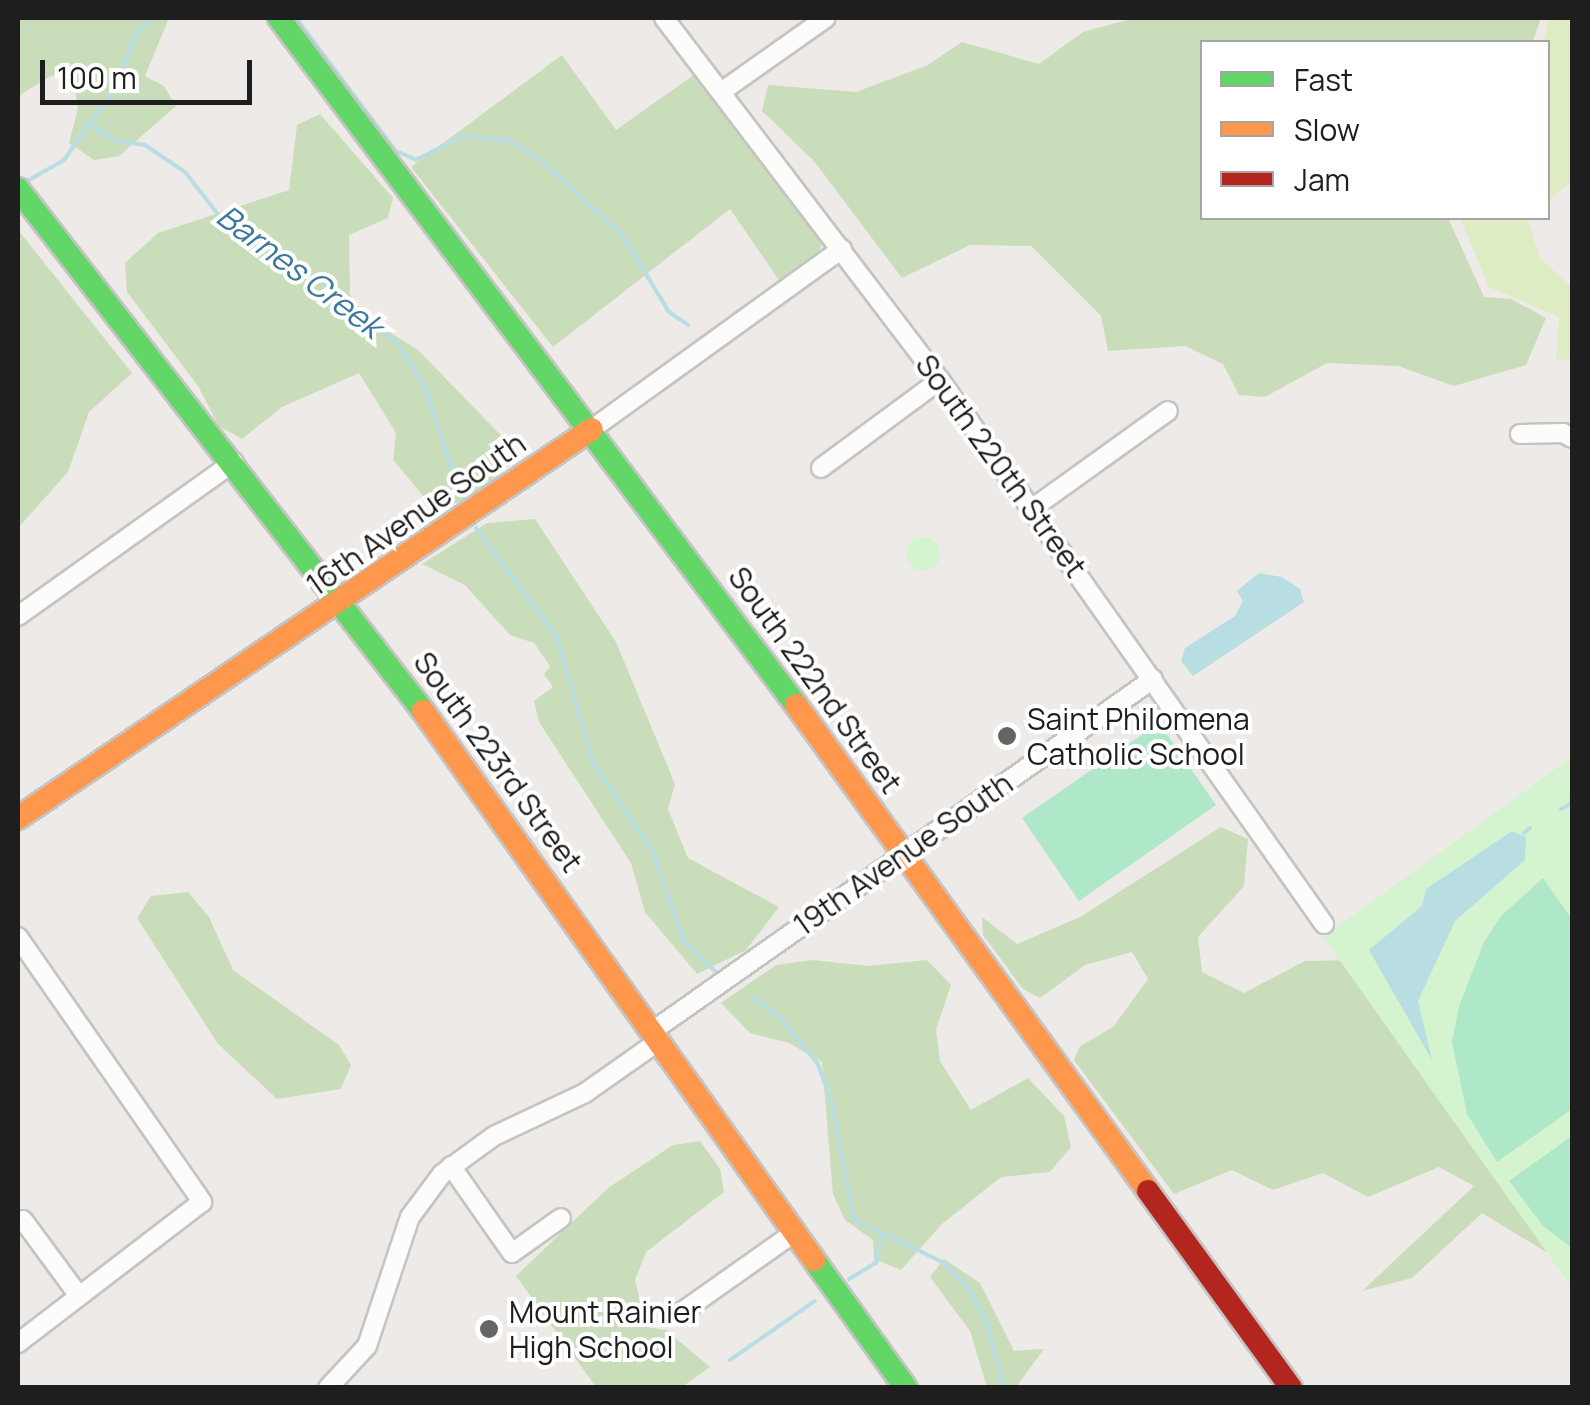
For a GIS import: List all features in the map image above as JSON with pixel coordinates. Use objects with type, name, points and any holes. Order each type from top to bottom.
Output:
[{"type":"street","name":"South 222nd Street","points":[[279,18],[592,429],[904,851],[1291,1388]]},
{"type":"street","name":"South 220th Street","points":[[664,18],[940,380],[1324,924]]},
{"type":"street","points":[[721,92],[826,18]]},
{"type":"street","name":"South 223rd Street","points":[[18,189],[344,602],[906,1388]]},
{"type":"street","name":"16th Avenue South","points":[[18,818],[344,602],[842,249]]},
{"type":"street","points":[[821,468],[940,380]]},
{"type":"street","points":[[1033,508],[1168,411]]},
{"type":"street","points":[[1520,434],[1562,432],[1572,438]]},
{"type":"street","points":[[18,616],[234,462]]},
{"type":"street","name":"19th Avenue South","points":[[328,1388],[367,1346],[410,1217],[452,1166],[494,1136],[585,1093],[904,851],[1153,679]]},
{"type":"street","points":[[18,937],[202,1202],[18,1344]]},
{"type":"street","points":[[452,1166],[512,1253],[561,1218]]},
{"type":"street","points":[[23,1220],[79,1296]]},
{"type":"street","points":[[682,1312],[795,1232]]},
{"type":"green space","points":[[18,18],[169,18],[145,76],[164,86],[176,106],[119,156],[94,160],[69,143],[78,108],[72,72],[51,76],[18,96]]},
{"type":"green space","points":[[1134,18],[1541,18],[1533,40],[1200,40],[1200,220],[1449,220],[1484,297],[1511,299],[1546,318],[1526,365],[1454,386],[1398,366],[1327,363],[1265,397],[1239,395],[1223,364],[1185,346],[1108,351],[1101,316],[1031,246],[970,245],[902,278],[814,161],[762,111],[768,85],[856,92],[928,65],[962,42],[1039,64],[1083,32]]},
{"type":"green space","points":[[1550,18],[1572,18],[1572,181],[1550,199],[1550,40],[1544,40]]},
{"type":"green space","points":[[562,55],[616,130],[695,74],[809,219],[823,242],[817,255],[781,283],[730,209],[553,347],[411,167]]},
{"type":"green space","points":[[320,114],[393,198],[388,218],[349,235],[350,294],[364,316],[418,350],[521,456],[471,498],[435,510],[393,460],[396,433],[359,373],[282,407],[242,439],[219,426],[198,386],[127,292],[125,263],[158,233],[289,190],[297,125]]},
{"type":"green space","points":[[1461,220],[1528,220],[1540,258],[1572,288],[1572,360],[1556,359],[1559,317],[1489,287]]},
{"type":"green space","points":[[18,230],[132,373],[89,412],[68,472],[18,528]]},
{"type":"green space","points":[[535,519],[616,642],[675,784],[668,809],[688,858],[779,907],[746,950],[697,974],[645,912],[631,863],[539,722],[534,701],[553,687],[544,674],[550,666],[534,643],[510,635],[465,585],[422,564],[487,523]]},
{"type":"green space","points":[[923,537],[935,542],[940,554],[935,566],[923,571],[911,566],[906,554],[911,542]]},
{"type":"green space","points":[[1159,723],[1216,805],[1079,901],[1022,818]]},
{"type":"green space","points":[[1572,757],[1572,1288],[1323,937]]},
{"type":"green space","points":[[1221,827],[1248,839],[1244,886],[1198,937],[1202,972],[1244,993],[1305,961],[1359,960],[1572,1237],[1572,1298],[1569,1266],[1482,1213],[1412,1278],[1362,1291],[1474,1186],[1439,1167],[1368,1197],[1323,1173],[1273,1190],[1232,1170],[1174,1194],[1074,1060],[1080,1046],[1113,1027],[1148,979],[1132,952],[1085,965],[1040,998],[1023,989],[983,935],[982,917],[1017,944],[1080,917]]},
{"type":"green space","points":[[1543,878],[1572,919],[1572,1109],[1497,1162],[1467,1114],[1452,1042],[1459,1006],[1484,942],[1501,916]]},
{"type":"green space","points":[[188,892],[209,917],[233,970],[339,1045],[351,1065],[341,1089],[277,1099],[218,1044],[137,918],[151,896]]},
{"type":"green space","points":[[813,960],[868,966],[927,960],[951,985],[936,1029],[940,1061],[971,1110],[1028,1078],[1064,1116],[1071,1147],[1050,1172],[1001,1177],[942,1224],[901,1270],[874,1259],[873,1240],[845,1220],[833,1194],[822,1062],[789,1043],[750,1033],[721,1003],[776,965]]},
{"type":"green space","points":[[1572,1136],[1572,1248],[1543,1226],[1509,1181]]},
{"type":"green space","points":[[700,1141],[720,1169],[724,1192],[646,1252],[635,1280],[646,1327],[666,1330],[710,1367],[682,1387],[596,1387],[516,1276],[608,1188],[673,1145]]},
{"type":"green space","points":[[944,1259],[980,1283],[1014,1351],[1044,1349],[1016,1387],[987,1387],[970,1331],[930,1277]]},
{"type":"water","points":[[1259,573],[1282,577],[1300,589],[1304,602],[1193,676],[1181,661],[1185,648],[1235,616],[1243,601],[1237,591]]},
{"type":"water","points":[[1512,831],[1526,837],[1525,860],[1455,921],[1418,1001],[1432,1060],[1369,950],[1422,906],[1426,889]]},
{"type":"waterway","points":[[89,124],[114,91],[135,36],[151,18]]},
{"type":"waterway","points":[[296,18],[396,151],[416,160],[462,136],[511,141],[543,162],[623,236],[669,312],[688,325]]},
{"type":"waterway","name":"Barnes Creek","points":[[29,180],[64,160],[89,124],[116,141],[145,145],[185,172],[225,223],[339,292],[400,346],[426,390],[460,495]]},
{"type":"waterway","name":"Barnes Creek","points":[[476,528],[557,637],[593,763],[652,850],[684,942],[716,972]]},
{"type":"waterway","points":[[1561,809],[1571,804],[1572,791]]},
{"type":"waterway","points":[[1524,833],[1530,828]]},
{"type":"waterway","name":"Barnes Creek","points":[[751,996],[780,1017],[818,1064],[833,1107],[854,1219],[942,1262],[968,1287],[987,1323],[1004,1388]]},
{"type":"waterway","points":[[849,1279],[876,1263],[882,1233]]},
{"type":"waterway","points":[[730,1360],[815,1301]]},
{"type":"traffic: fast","points":[[279,18],[796,705]]},
{"type":"traffic: fast","points":[[18,189],[423,711]]},
{"type":"traffic: fast","points":[[814,1260],[906,1388]]},
{"type":"traffic: slow","points":[[18,818],[592,429]]},
{"type":"traffic: slow","points":[[796,705],[1148,1191]]},
{"type":"traffic: slow","points":[[423,711],[814,1260]]},
{"type":"traffic: jam","points":[[1148,1191],[1291,1388]]},
{"type":"place","name":"Saint Philomena Catholic School","points":[[1007,736]]},
{"type":"place","name":"Mount Rainier High School","points":[[489,1329]]}]
